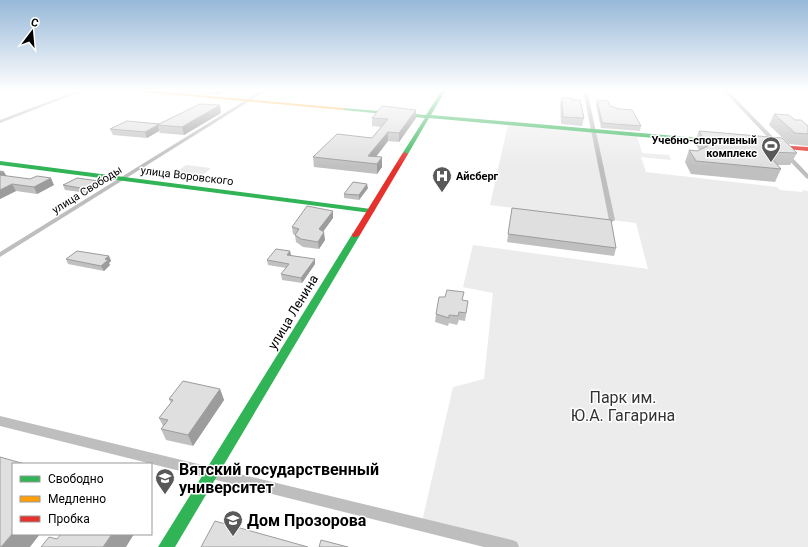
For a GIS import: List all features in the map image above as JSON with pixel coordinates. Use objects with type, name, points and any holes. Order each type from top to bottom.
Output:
[{"type":"main road","points":[[422,116],[716,141]]},
{"type":"main road","name":"улица Ленина","points":[[166,547],[428,116]]},
{"type":"main road","points":[[762,145],[808,149]]},
{"type":"main road","name":"улица Воровского","points":[[0,163],[371,211]]},
{"type":"street","points":[[0,122],[17,116]]},
{"type":"street","name":"улица Свободы","points":[[0,256],[225,116]]},
{"type":"street","points":[[591,116],[612,220]]},
{"type":"street","points":[[750,116],[808,177]]},
{"type":"street","points":[[0,422],[512,547]]},
{"type":"green space","name":"Парк им. Ю.А. Гагарина","points":[[508,124],[637,135],[642,153],[669,155],[671,160],[641,157],[646,172],[777,187],[780,190],[808,191],[808,547],[509,547],[421,526],[453,387],[484,379],[493,293],[463,287],[473,245],[648,269],[636,223],[490,205]]},
{"type":"green space","points":[[186,165],[211,168],[201,177],[173,174]]},
{"type":"building","points":[[176,116],[202,116],[182,127],[157,125]]},
{"type":"building","points":[[374,116],[412,116],[399,133],[388,132],[368,156],[382,157],[377,164],[313,157],[337,134],[372,138],[388,119],[372,118]]},
{"type":"building","points":[[563,116],[583,116],[584,118],[563,117]]},
{"type":"building","points":[[600,116],[635,116],[641,126],[602,123]]},
{"type":"building","points":[[776,116],[790,116],[795,120],[801,120],[808,126],[808,134],[795,133]]},
{"type":"building","points":[[127,121],[159,124],[145,132],[110,129]]},
{"type":"building","points":[[699,131],[782,138],[797,153],[766,152],[781,169],[696,161],[689,150],[697,151],[708,146]]},
{"type":"building","points":[[0,175],[30,179],[37,176],[51,178],[34,187],[12,184],[0,190]]},
{"type":"building","points":[[77,178],[99,181],[86,189],[63,185]]},
{"type":"building","points":[[353,182],[367,184],[359,195],[344,194]]},
{"type":"building","points":[[307,206],[333,211],[319,229],[324,232],[318,242],[301,239],[295,235],[299,229],[292,227]]},
{"type":"building","points":[[512,208],[611,220],[616,248],[508,234]]},
{"type":"building","points":[[276,249],[290,251],[287,255],[315,259],[301,278],[281,274],[289,264],[267,260]]},
{"type":"building","points":[[77,251],[109,256],[105,259],[108,260],[101,266],[66,259]]},
{"type":"building","points":[[447,290],[464,292],[462,300],[468,301],[466,313],[459,312],[458,316],[449,315],[449,318],[436,314],[439,297],[445,297]]},
{"type":"building","points":[[183,381],[220,389],[188,435],[161,429],[168,420],[159,418],[173,400],[169,399]]},
{"type":"building","points":[[0,457],[21,463],[12,463],[12,534],[0,547]]},
{"type":"building","points":[[215,521],[308,547],[201,547]]},
{"type":"building","points":[[60,535],[111,535],[103,547],[41,547],[49,537],[57,539]]},
{"type":"building","points":[[321,540],[348,547],[319,547]]},
{"type":"traffic: fast","points":[[418,116],[710,141]]},
{"type":"traffic: fast","points":[[405,154],[428,116]]},
{"type":"traffic: fast","points":[[0,163],[371,211]]},
{"type":"traffic: fast","points":[[166,547],[356,235]]},
{"type":"traffic: jam","points":[[777,147],[808,149]]},
{"type":"traffic: jam","points":[[356,235],[405,154]]},
{"type":"place","name":"Учебно-спортивный комплекс","points":[[771,163]]},
{"type":"place","name":"Айсберг","points":[[442,193]]},
{"type":"place","name":"Вятский государственный университет","points":[[165,495]]},
{"type":"place","name":"Дом Прозорова","points":[[233,537]]}]
